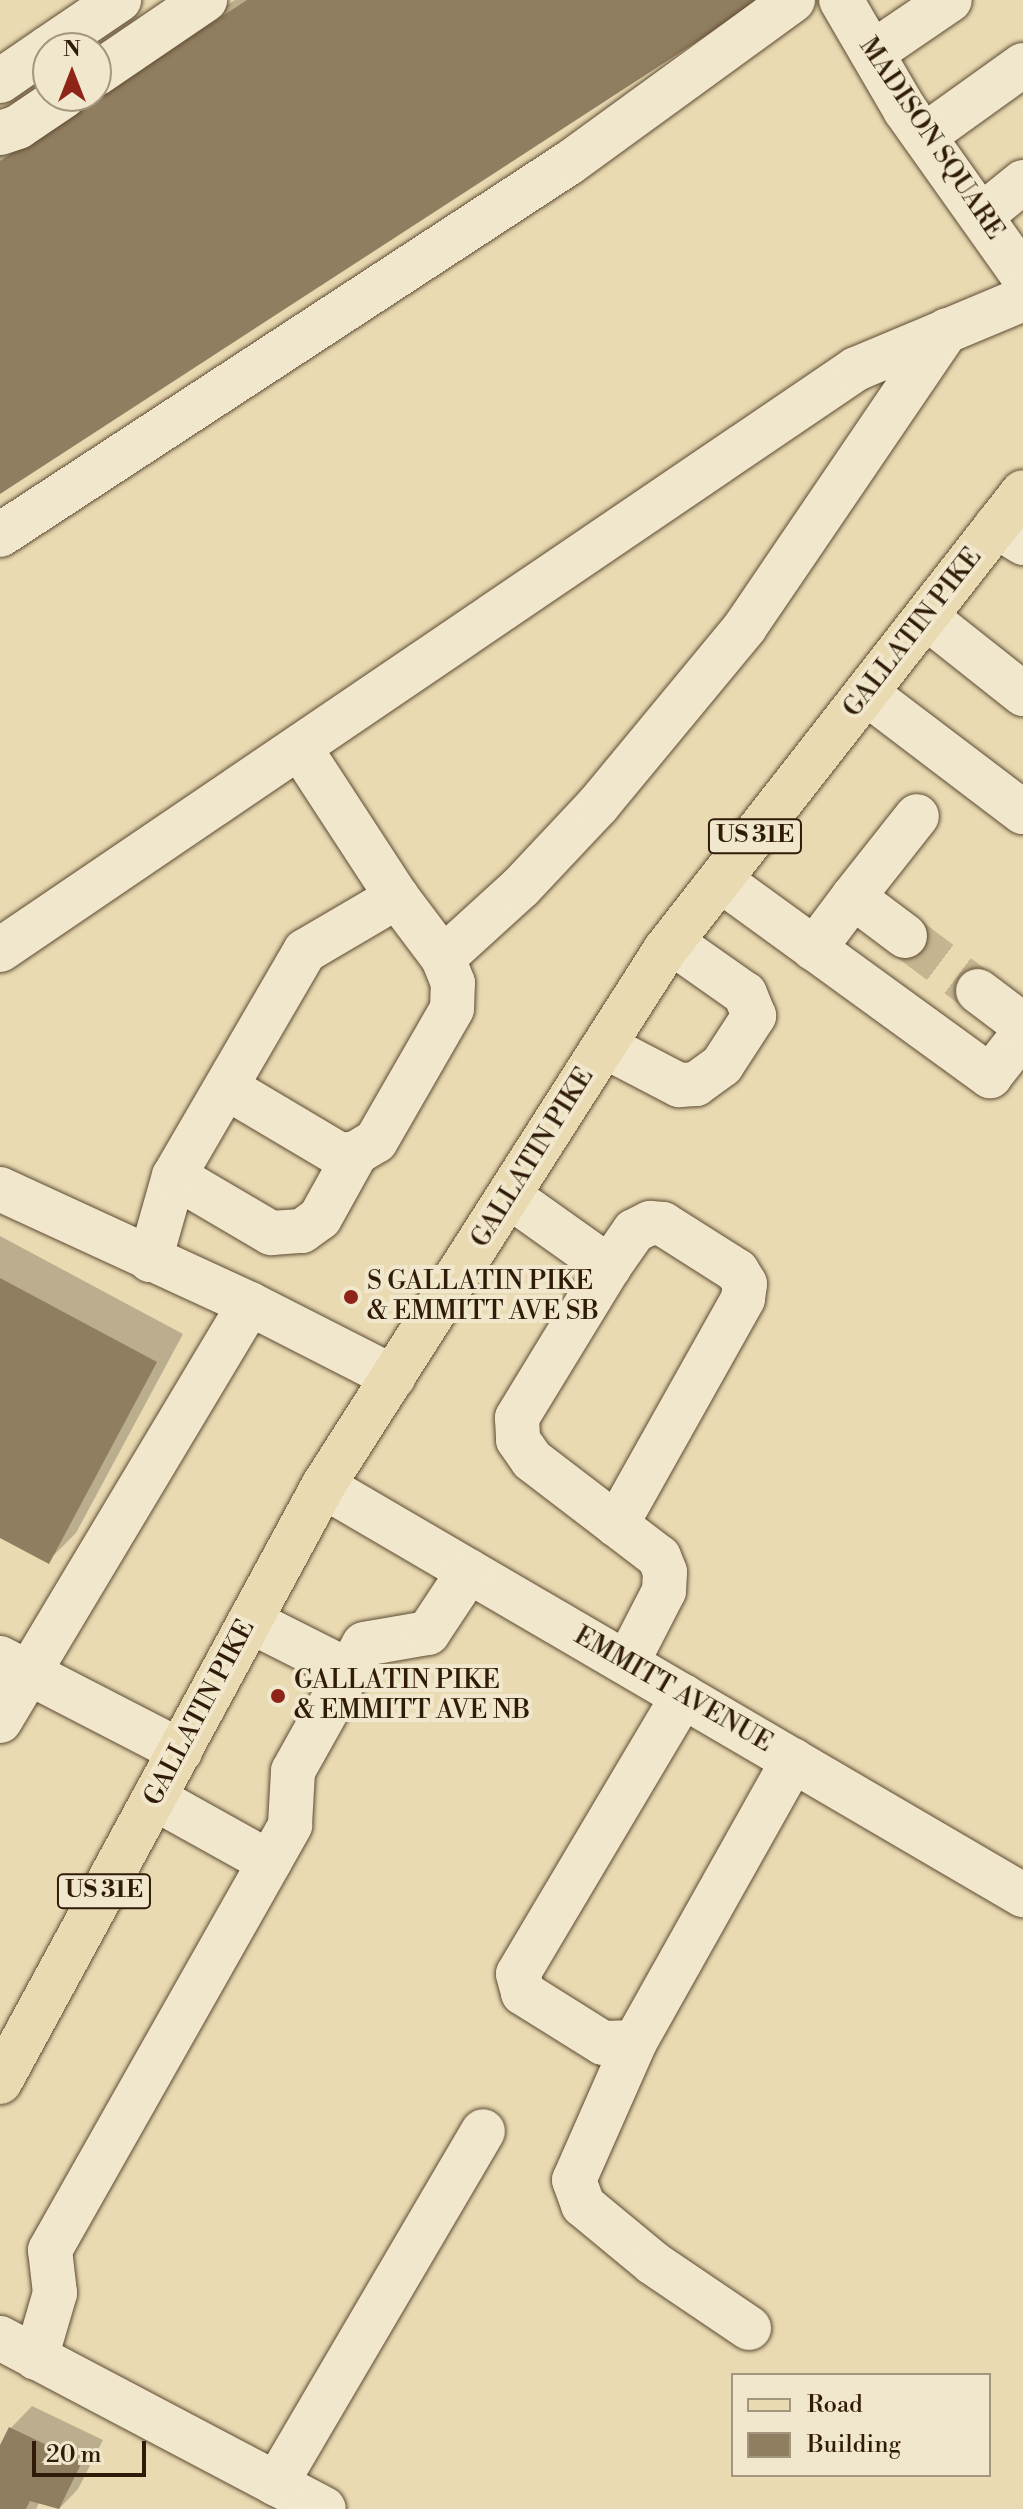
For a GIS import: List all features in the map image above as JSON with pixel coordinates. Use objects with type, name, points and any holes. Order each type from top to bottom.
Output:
[{"type":"main road","name":"GALLATIN PIKE","points":[[0,2082],[323,1486],[604,1046],[671,942],[926,617],[1010,535],[1023,492]]},
{"type":"street","points":[[72,32],[119,0]]},
{"type":"street","points":[[112,63],[205,0]]},
{"type":"street","points":[[0,535],[569,163],[793,0]]},
{"type":"street","name":"MADISON SQUARE","points":[[841,0],[924,136],[1023,276]]},
{"type":"street","points":[[872,53],[950,0]]},
{"type":"street","points":[[0,81],[32,59]]},
{"type":"street","points":[[924,136],[1023,65]]},
{"type":"street","points":[[0,133],[18,127],[40,112]]},
{"type":"street","points":[[981,216],[1023,182]]},
{"type":"street","points":[[0,950],[856,369],[1023,299]]},
{"type":"street","points":[[443,958],[521,887],[598,805],[745,627],[947,330]]},
{"type":"street","points":[[926,617],[1023,694]]},
{"type":"street","points":[[866,693],[1023,812]]},
{"type":"street","points":[[229,1089],[340,1155],[356,1153],[376,1141],[452,1009],[453,983],[443,958],[397,897],[300,748]]},
{"type":"street","points":[[814,949],[917,816]]},
{"type":"street","points":[[720,880],[990,1076],[1023,1034]]},
{"type":"street","points":[[150,1260],[174,1176],[229,1089],[305,951],[397,897]]},
{"type":"street","points":[[853,897],[905,936]]},
{"type":"street","points":[[604,1046],[679,1085],[696,1084],[722,1065],[754,1016],[745,994],[671,942]]},
{"type":"street","points":[[978,991],[1023,1025]]},
{"type":"street","points":[[174,1176],[271,1233],[302,1231],[320,1218],[356,1153]]},
{"type":"street","points":[[0,1189],[250,1304],[393,1377]]},
{"type":"street","points":[[509,1196],[609,1267]]},
{"type":"street","points":[[616,1525],[743,1299],[745,1284],[737,1271],[663,1224],[650,1223],[634,1231],[517,1418],[518,1440],[532,1460],[616,1525],[659,1557],[665,1572],[664,1591],[627,1663]]},
{"type":"street","points":[[0,1721],[14,1665],[250,1304]]},
{"type":"street","name":"EMMITT AVENUE","points":[[323,1486],[1023,1895]]},
{"type":"street","points":[[324,2509],[18,2348],[55,2293],[50,2250],[290,1825],[293,1771],[364,1644],[428,1633],[469,1571]]},
{"type":"street","points":[[250,1621],[349,1671]]},
{"type":"street","points":[[14,1665],[180,1751]]},
{"type":"street","points":[[635,2042],[603,2043],[523,1993],[518,1974],[683,1696]]},
{"type":"street","points":[[749,2328],[653,2263],[583,2205],[574,2180],[635,2042],[793,1760]]},
{"type":"street","points":[[154,1798],[269,1862]]},
{"type":"street","points":[[276,2484],[483,2131]]},
{"type":"building","points":[[247,0],[761,0],[0,494],[0,161],[75,112],[112,112],[112,88]]},
{"type":"building","points":[[0,1278],[157,1362],[49,1564],[0,1538]]},
{"type":"building","points":[[9,2427],[82,2462],[59,2509],[30,2501],[26,2509],[0,2509],[0,2445]]},
{"type":"tunnel","points":[[905,936],[978,991]]},
{"type":"place","name":"S GALLATIN PIKE & EMMITT AVE SB","points":[[351,1297]]},
{"type":"place","name":"GALLATIN PIKE & EMMITT AVE NB","points":[[278,1696]]}]
